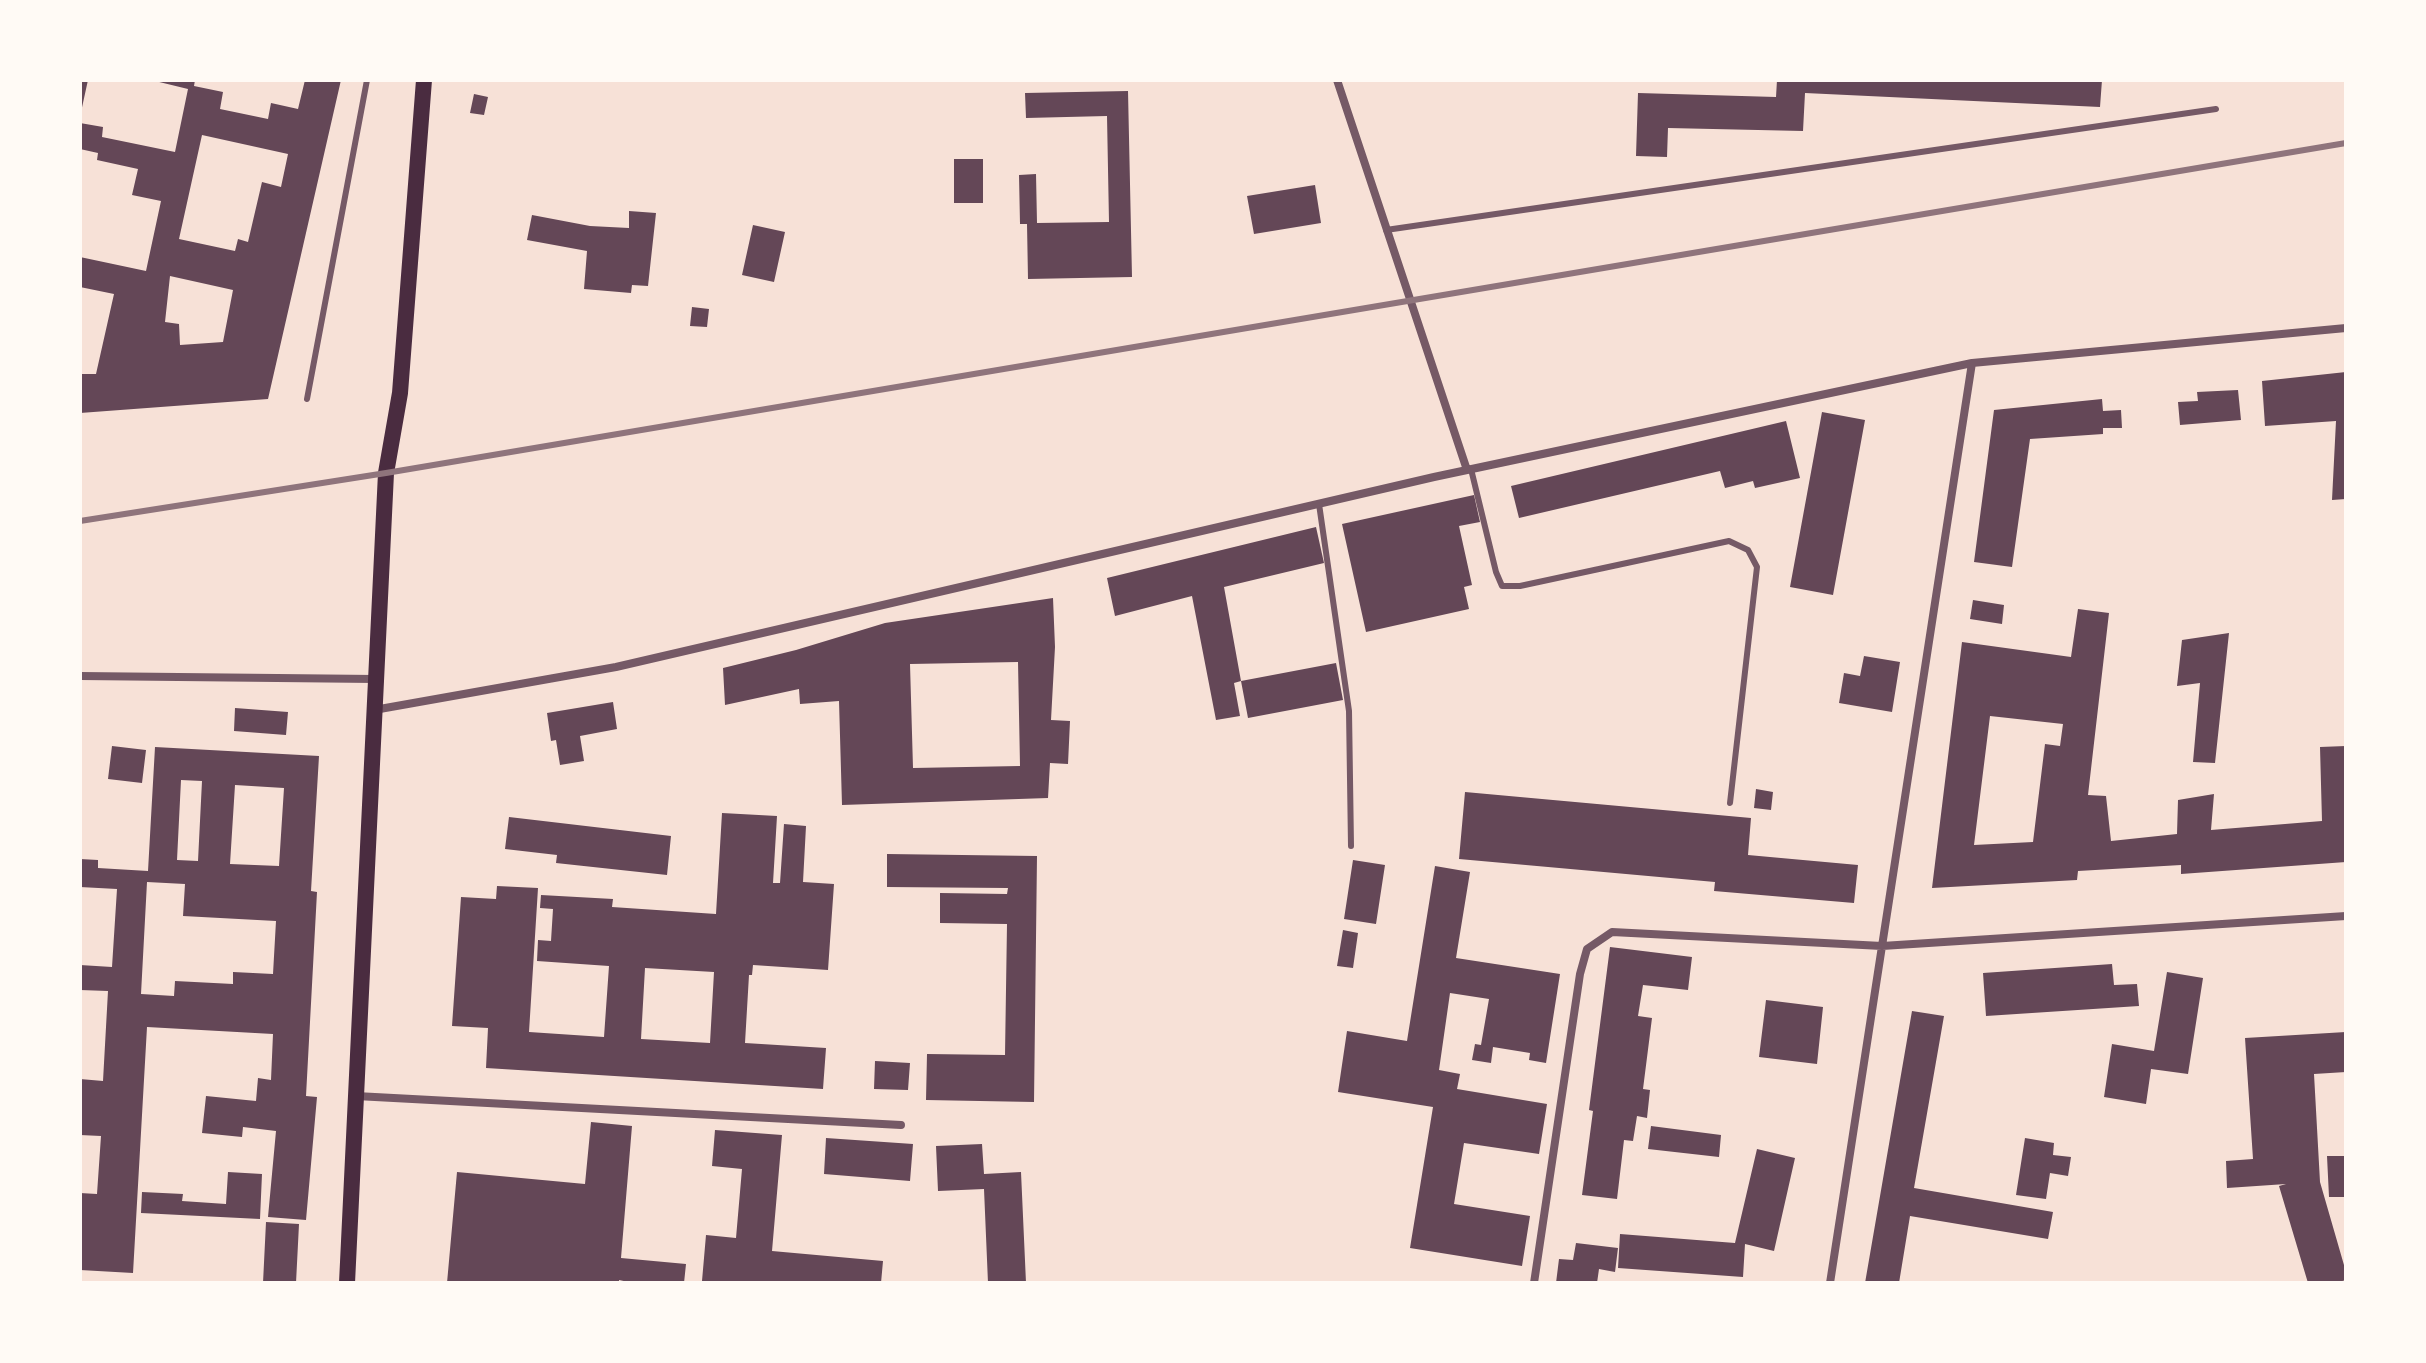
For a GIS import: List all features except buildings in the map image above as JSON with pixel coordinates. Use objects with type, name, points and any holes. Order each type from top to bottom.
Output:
[{"type":"main road","points":[[347,1283],[386,473],[400,393],[424,80]]},
{"type":"street","points":[[1337,80],[1469,470]]},
{"type":"street","points":[[373,710],[616,667],[1469,470],[1972,363],[2346,328]]},
{"type":"street","points":[[1830,1283],[1972,363]]},
{"type":"street","points":[[80,676],[375,679]]},
{"type":"street","points":[[1534,1283],[1580,974],[1587,949],[1612,932],[1882,946],[2346,916]]},
{"type":"street","points":[[356,1096],[901,1125]]},
{"type":"lane","points":[[307,399],[367,80]]},
{"type":"lane","points":[[1386,230],[2216,109]]},
{"type":"lane","points":[[1469,470],[1502,586],[1520,586],[1729,541],[1748,550],[1757,567],[1730,803]]},
{"type":"lane","points":[[1319,504],[1349,711],[1351,846]]},
{"type":"railway","points":[[80,521],[386,473],[2346,143]]}]
